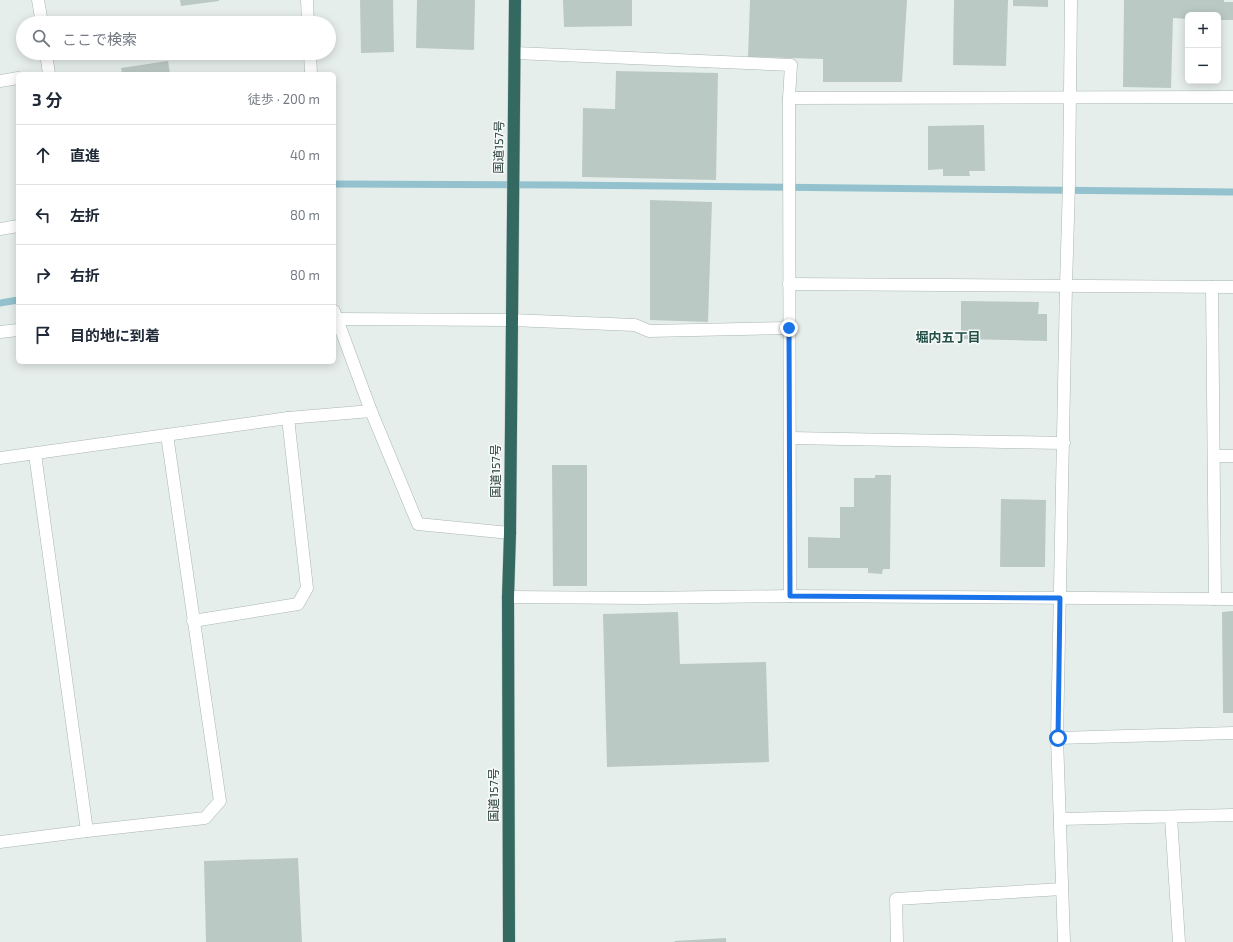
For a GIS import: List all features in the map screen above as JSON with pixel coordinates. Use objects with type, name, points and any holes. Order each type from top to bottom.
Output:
[{"type":"highway","name":"国道157号","points":[[509,942],[508,597],[510,533],[515,0]]},
{"type":"street","points":[[38,0],[41,16]]},
{"type":"street","points":[[307,0],[308,16]]},
{"type":"street","points":[[1064,942],[1058,738],[1069,183],[1071,0]]},
{"type":"street","points":[[515,53],[791,65],[789,177],[790,596]]},
{"type":"street","points":[[47,60],[50,72]]},
{"type":"street","points":[[310,60],[311,72]]},
{"type":"street","points":[[0,81],[16,78]]},
{"type":"street","points":[[790,98],[1233,97]]},
{"type":"street","points":[[0,229],[16,226]]},
{"type":"street","points":[[789,284],[1233,287]]},
{"type":"street","points":[[1212,287],[1215,599]]},
{"type":"street","points":[[510,533],[418,524],[371,411],[336,315],[635,325],[649,331],[789,328]]},
{"type":"street","points":[[0,332],[16,330]]},
{"type":"street","points":[[0,458],[288,418],[371,411]]},
{"type":"street","points":[[193,620],[298,604],[307,588],[288,418]]},
{"type":"street","points":[[0,842],[205,818],[220,801],[166,435]]},
{"type":"street","points":[[790,438],[1064,443]]},
{"type":"street","points":[[34,454],[87,831]]},
{"type":"street","points":[[1214,456],[1233,456]]},
{"type":"street","points":[[508,597],[652,598],[790,596],[1233,599]]},
{"type":"street","points":[[1058,738],[1233,734]]},
{"type":"street","points":[[1060,819],[1233,816]]},
{"type":"street","points":[[1171,817],[1179,942]]},
{"type":"street","points":[[897,942],[896,899],[1062,889]]},
{"type":"building","points":[[180,0],[219,0],[219,1],[181,6]]},
{"type":"building","points":[[360,0],[393,0],[394,52],[361,53]]},
{"type":"building","points":[[417,0],[475,0],[474,50],[416,48]]},
{"type":"building","points":[[563,0],[632,0],[632,26],[564,27]]},
{"type":"building","points":[[750,0],[907,0],[902,82],[823,82],[823,59],[748,57]]},
{"type":"building","points":[[954,0],[1008,0],[1006,66],[953,65]]},
{"type":"building","points":[[1013,0],[1048,0],[1048,7],[1013,6]]},
{"type":"building","points":[[1124,0],[1224,0],[1224,2],[1233,2],[1233,20],[1221,20],[1221,12],[1185,12],[1185,19],[1173,18],[1171,88],[1123,87]]},
{"type":"building","points":[[168,61],[170,72],[122,72],[121,68]]},
{"type":"building","points":[[616,71],[718,73],[716,180],[582,177],[583,108],[615,109]]},
{"type":"building","points":[[984,125],[985,171],[969,171],[970,176],[943,176],[943,169],[928,170],[928,126]]},
{"type":"building","points":[[650,200],[712,202],[708,322],[650,320]]},
{"type":"building","points":[[961,301],[1039,302],[1038,314],[1047,314],[1047,341],[961,339]]},
{"type":"building","points":[[552,465],[587,465],[587,586],[553,586]]},
{"type":"building","points":[[875,475],[891,475],[890,569],[883,569],[882,574],[868,573],[868,568],[808,568],[808,537],[840,538],[840,507],[854,507],[854,478],[875,478]]},
{"type":"building","points":[[1001,499],[1046,500],[1045,567],[1000,567]]},
{"type":"building","points":[[1233,611],[1233,713],[1223,713],[1222,612]]},
{"type":"building","points":[[678,612],[680,664],[766,662],[769,762],[607,767],[603,614]]},
{"type":"building","points":[[298,858],[302,942],[206,942],[204,861]]},
{"type":"building","points":[[726,938],[726,942],[674,941]]},
{"type":"waterway","points":[[336,184],[1233,192]]},
{"type":"waterway","points":[[0,303],[16,300]]},
{"type":"district","name":"堀内五丁目","points":[[948,337]]},
{"type":"route","points":[[789,328],[790,596],[1060,598],[1058,738]]}]
